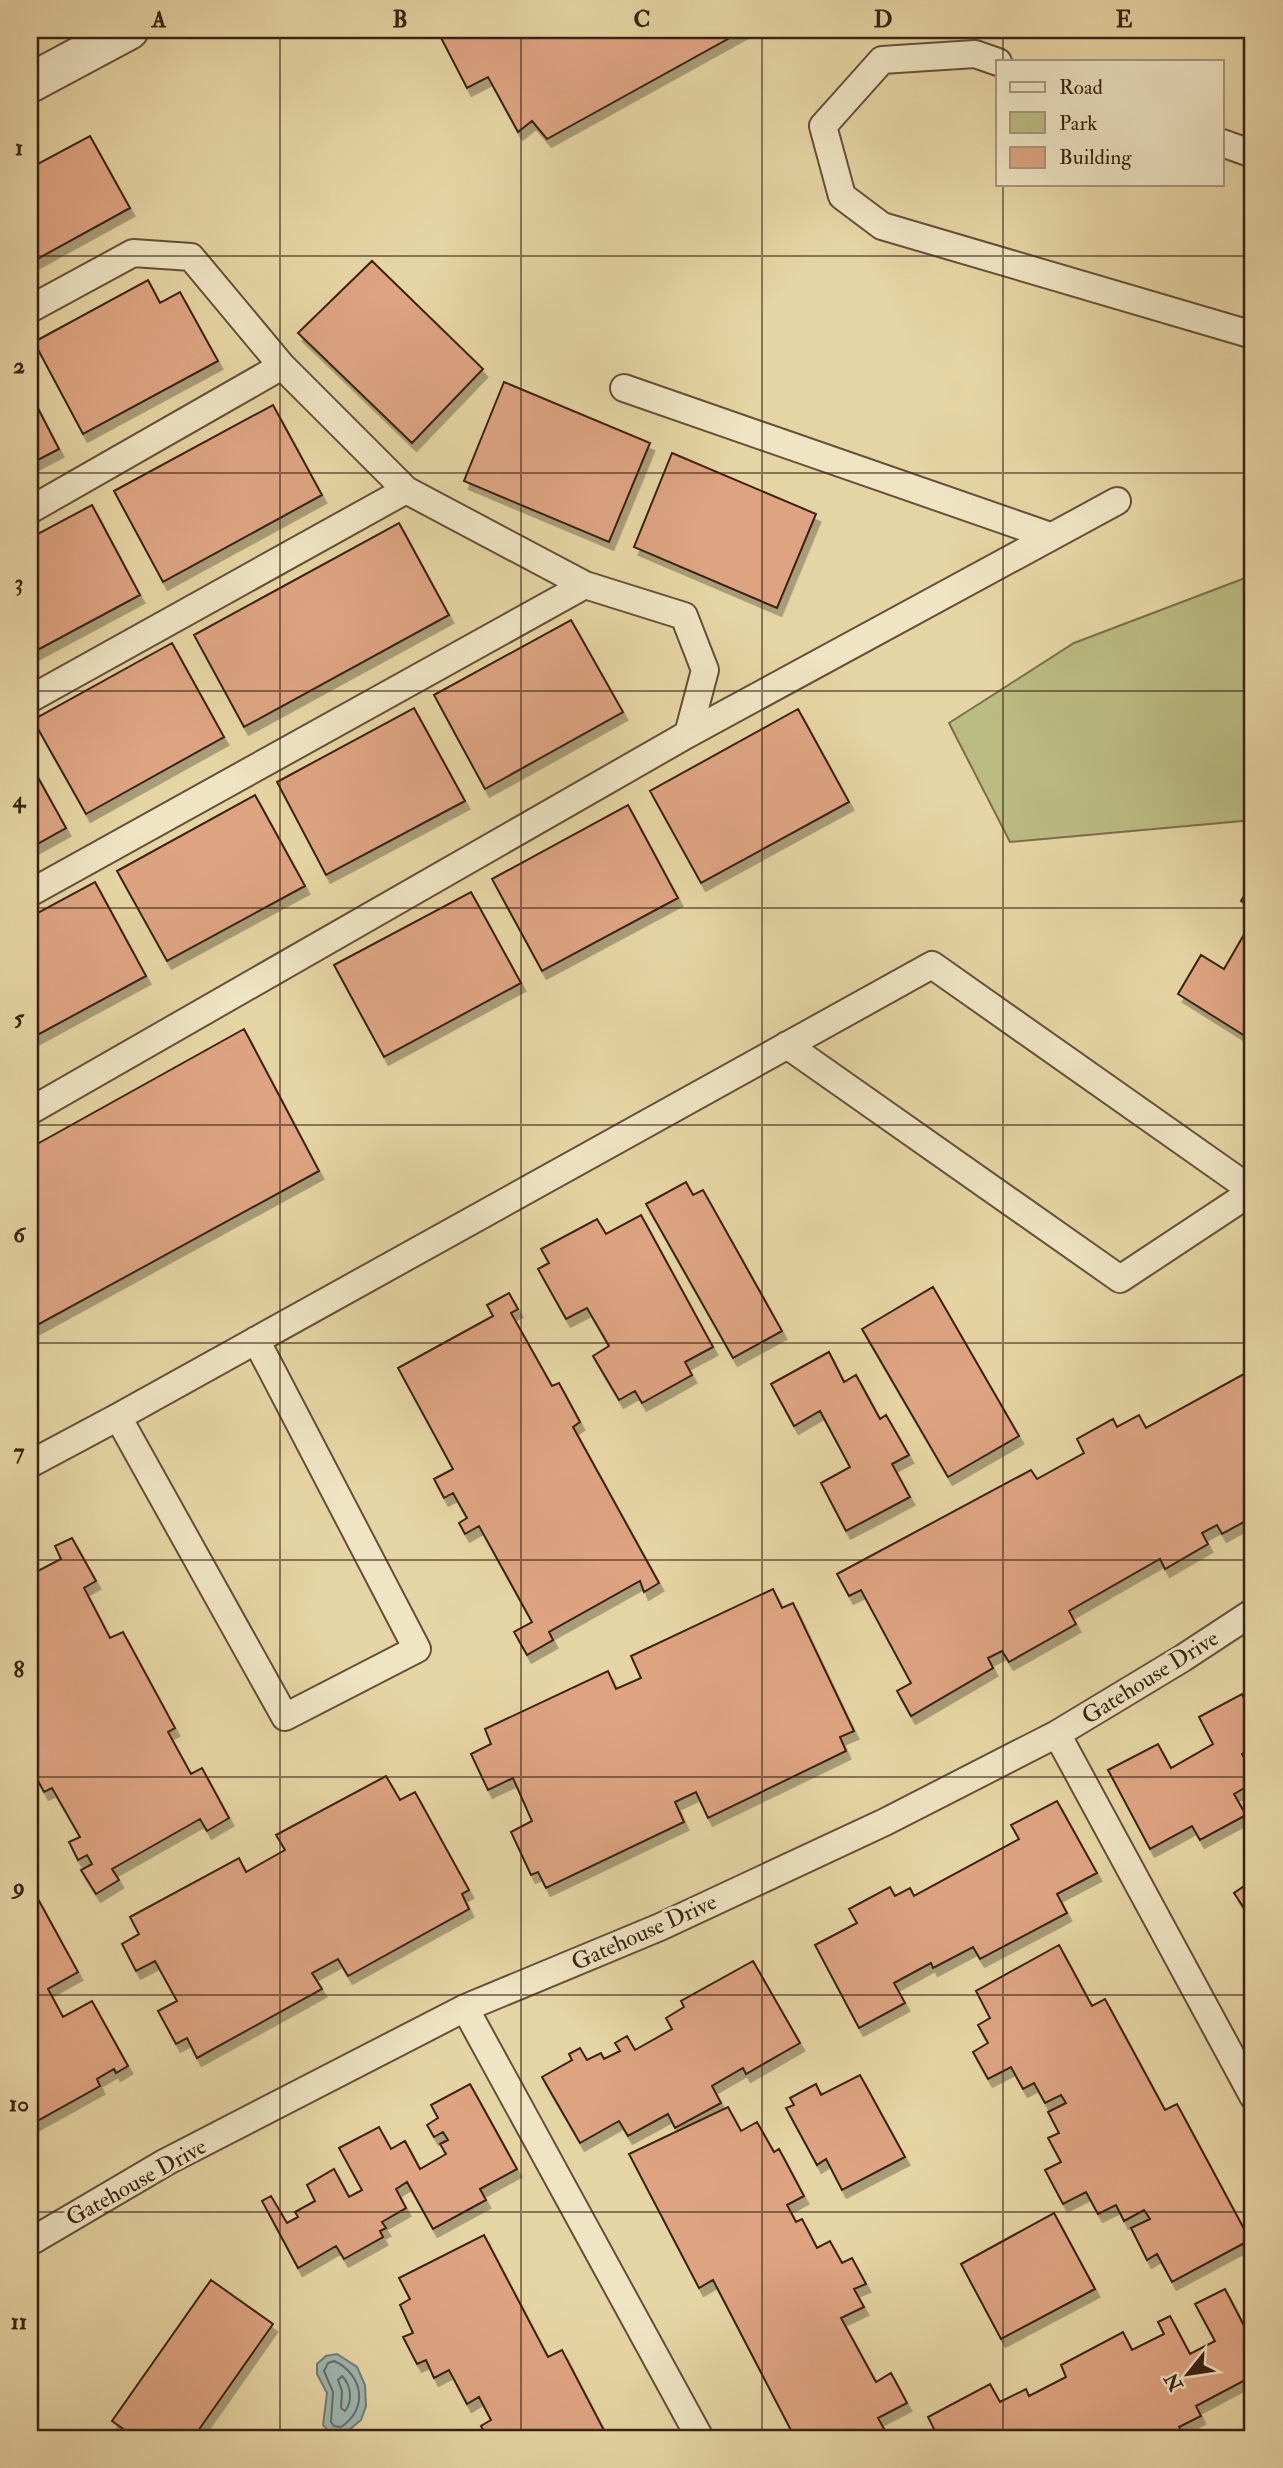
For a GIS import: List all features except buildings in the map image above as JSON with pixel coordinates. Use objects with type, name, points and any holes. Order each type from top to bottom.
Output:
[{"type":"street","points":[[30,83],[129,30]]},
{"type":"lane","points":[[996,61],[975,54],[882,60],[823,126],[842,196],[882,226],[1253,335]]},
{"type":"lane","points":[[1224,144],[1253,154]]},
{"type":"lane","points":[[30,309],[133,253],[191,257],[282,366],[407,490],[585,585],[684,616],[705,670],[688,734]]},
{"type":"lane","points":[[30,510],[282,366]]},
{"type":"lane","points":[[624,388],[1050,536]]},
{"type":"lane","points":[[30,699],[407,490]]},
{"type":"lane","points":[[30,1111],[688,734],[1117,501]]},
{"type":"lane","points":[[30,893],[585,585]]},
{"type":"lane","points":[[30,1464],[118,1417],[787,1045],[932,965],[1253,1191],[1121,1279],[787,1045]]},
{"type":"lane","points":[[118,1417],[285,1717],[417,1649],[256,1340]]},
{"type":"lane","name":"Gatehouse Drive","points":[[30,2242],[166,2162],[465,2008],[660,1927],[885,1822],[1057,1734],[1253,1612]]},
{"type":"lane","points":[[1057,1734],[1253,2096]]},
{"type":"lane","points":[[465,2008],[700,2438]]},
{"type":"green space","points":[[1253,575],[1253,820],[1010,842],[949,723],[1074,643]]},
{"type":"water","points":[[337,2354],[357,2367],[365,2385],[366,2406],[361,2420],[343,2435],[330,2433],[323,2425],[327,2393],[317,2374],[317,2364],[326,2356]]}]
